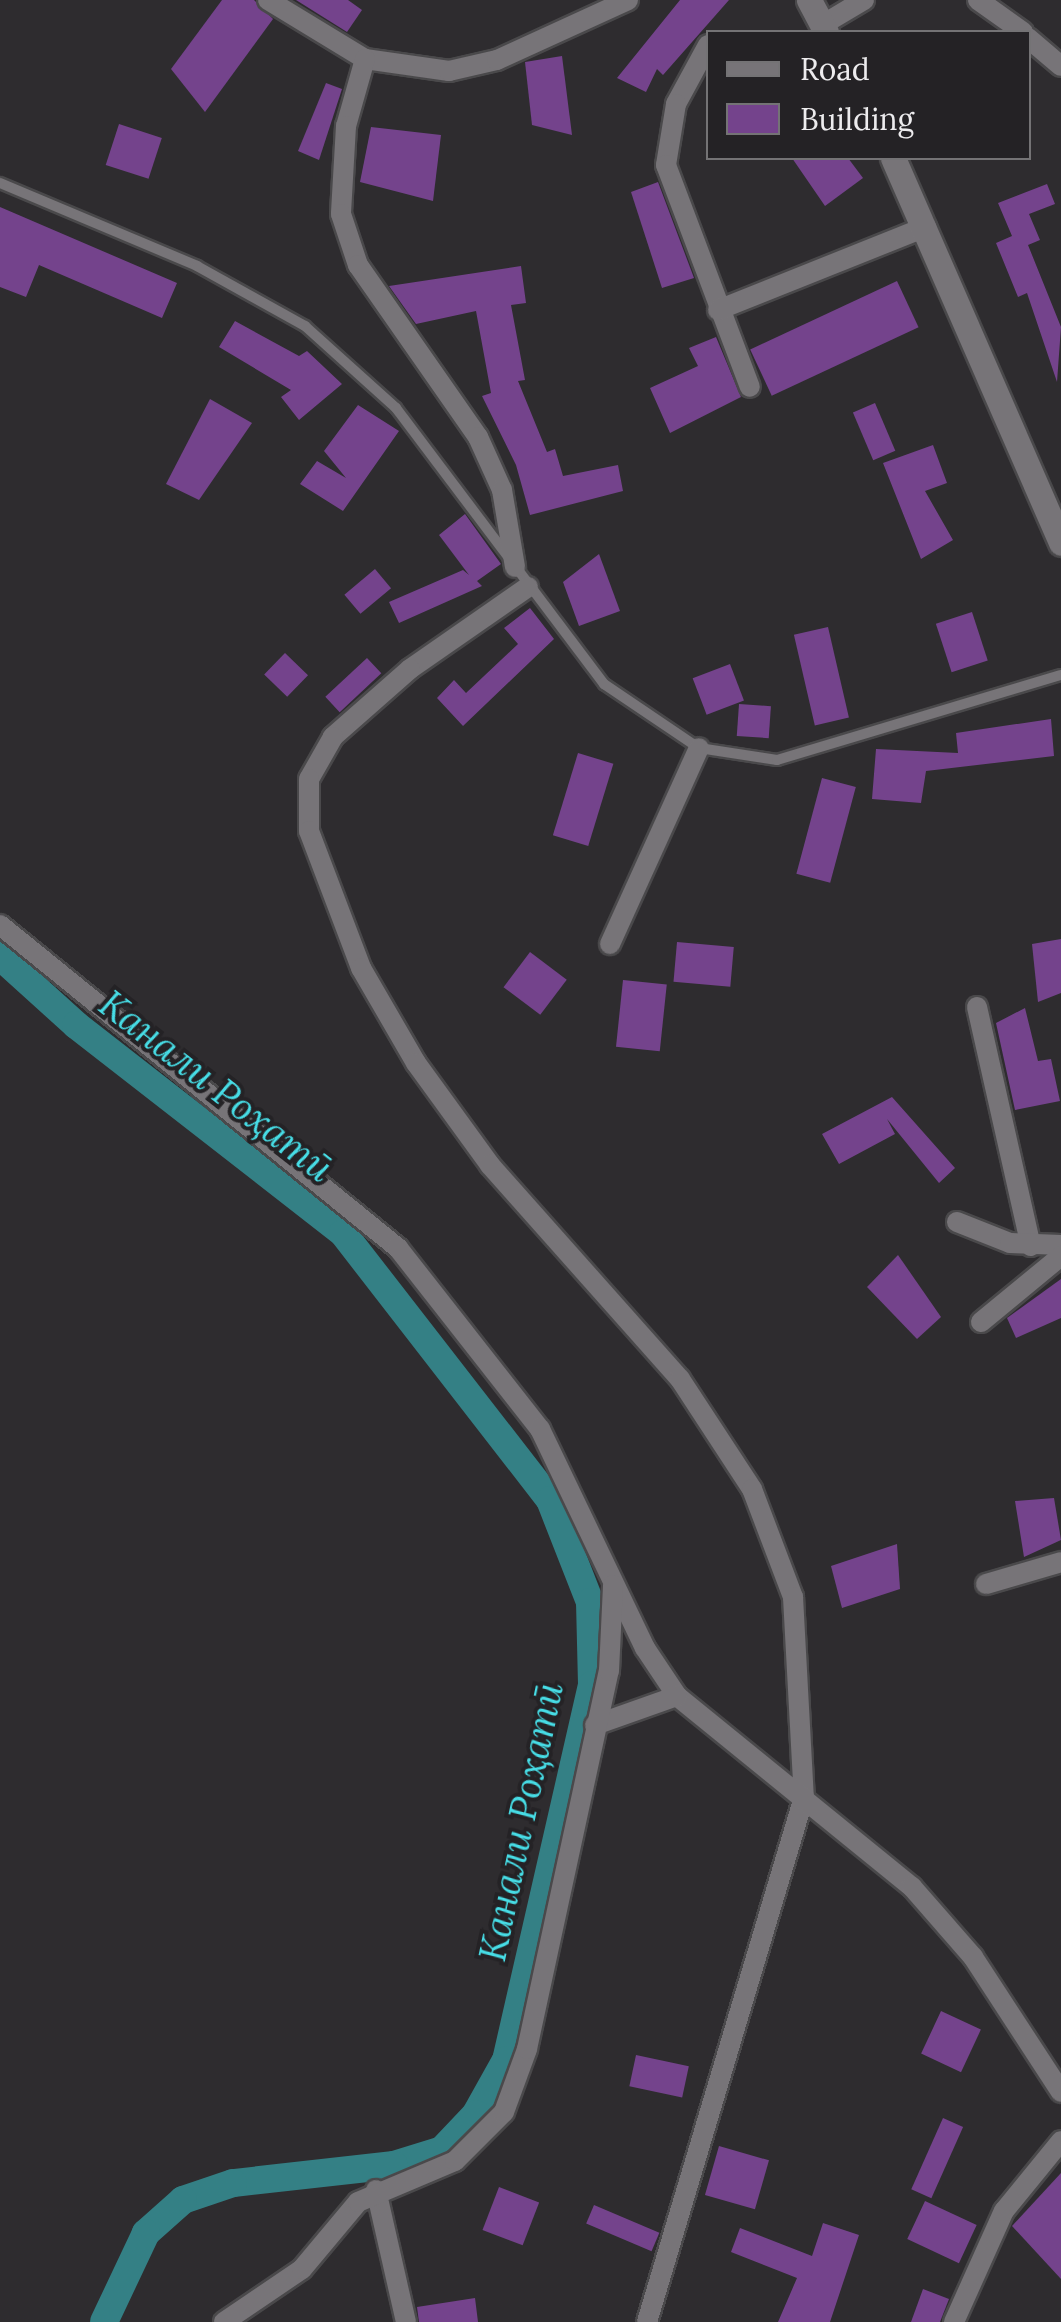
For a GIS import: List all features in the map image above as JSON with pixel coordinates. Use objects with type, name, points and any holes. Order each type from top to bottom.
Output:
[{"type":"street","points":[[268,0],[364,59],[450,72],[497,60],[628,0]]},
{"type":"street","points":[[809,0],[824,28],[864,0]]},
{"type":"street","points":[[978,0],[1019,30]]},
{"type":"street","points":[[1031,41],[1061,66]]},
{"type":"street","points":[[706,49],[676,104],[666,165],[750,387]]},
{"type":"street","points":[[364,59],[346,126],[341,214],[358,265],[478,437],[502,490],[515,567]]},
{"type":"street","points":[[893,160],[926,227],[1061,543]]},
{"type":"street","points":[[718,310],[926,227]]},
{"type":"street","points":[[528,587],[410,668],[333,737],[310,779],[309,831],[361,968],[416,1064],[490,1165],[680,1379],[752,1489],[793,1597],[804,1797],[647,2322]]},
{"type":"street","points":[[610,944],[699,748]]},
{"type":"street","points":[[0,924],[398,1248],[540,1429],[614,1581],[678,1696],[716,1734],[804,1797],[912,1887],[973,1956],[1061,2092]]},
{"type":"street","points":[[977,1008],[1031,1246]]},
{"type":"street","points":[[958,1222],[1031,1246],[1061,1245]]},
{"type":"street","points":[[981,1322],[1061,1256]]},
{"type":"street","points":[[986,1584],[1061,1562]]},
{"type":"street","points":[[224,2322],[302,2269],[336,2224],[376,2190],[474,2148],[510,2098],[609,1671],[614,1581]]},
{"type":"street","points":[[595,1725],[678,1696]]},
{"type":"street","points":[[954,2322],[1004,2210],[1061,2141]]},
{"type":"street","points":[[376,2190],[406,2322]]},
{"type":"lane","points":[[0,183],[196,266],[305,326],[396,408],[604,684],[699,748],[777,760],[1061,675]]},
{"type":"building","points":[[222,0],[254,0],[273,19],[205,112],[171,69]]},
{"type":"building","points":[[296,0],[348,0],[362,10],[347,32]]},
{"type":"building","points":[[680,0],[729,0],[663,75],[657,69],[646,92],[617,78]]},
{"type":"building","points":[[562,56],[572,135],[532,125],[525,62]]},
{"type":"building","points":[[326,83],[342,89],[319,160],[298,151]]},
{"type":"building","points":[[119,124],[162,138],[149,179],[106,165]]},
{"type":"building","points":[[371,127],[441,135],[433,201],[360,182]]},
{"type":"building","points":[[793,160],[850,160],[863,178],[825,206]]},
{"type":"building","points":[[658,182],[694,278],[662,288],[631,192]]},
{"type":"building","points":[[1047,184],[1055,204],[1029,214],[1040,240],[1028,245],[1061,327],[1057,382],[1027,293],[1018,297],[996,243],[1012,236],[998,203]]},
{"type":"building","points":[[0,207],[177,283],[162,318],[39,265],[26,297],[0,287]]},
{"type":"building","points":[[521,266],[526,303],[511,305],[525,380],[518,381],[547,452],[555,449],[563,476],[618,465],[623,491],[530,515],[516,465],[482,396],[491,393],[476,311],[416,324],[389,286]]},
{"type":"building","points":[[897,281],[919,327],[772,396],[750,349]]},
{"type":"building","points":[[235,321],[299,356],[307,351],[342,384],[299,420],[281,397],[291,390],[219,347]]},
{"type":"building","points":[[716,337],[741,397],[670,433],[650,388],[698,366],[689,348]]},
{"type":"building","points":[[210,399],[252,423],[199,500],[166,484]]},
{"type":"building","points":[[875,403],[895,451],[873,460],[853,412]]},
{"type":"building","points":[[358,405],[399,431],[343,511],[300,484],[317,461],[346,478],[324,451]]},
{"type":"building","points":[[933,445],[947,483],[925,491],[953,540],[921,559],[883,463]]},
{"type":"building","points":[[465,514],[501,564],[477,581],[482,586],[399,623],[389,602],[463,570],[469,575],[439,535]]},
{"type":"building","points":[[599,554],[620,611],[579,626],[563,582]]},
{"type":"building","points":[[375,569],[391,588],[360,614],[344,595]]},
{"type":"building","points":[[530,608],[554,639],[463,726],[437,698],[454,680],[466,693],[518,644],[504,628]]},
{"type":"building","points":[[972,612],[988,661],[952,672],[936,624]]},
{"type":"building","points":[[828,627],[849,718],[815,725],[794,635]]},
{"type":"building","points":[[285,653],[308,675],[287,697],[264,675]]},
{"type":"building","points":[[367,658],[381,673],[340,712],[325,697]]},
{"type":"building","points":[[730,664],[744,700],[707,715],[693,678]]},
{"type":"building","points":[[739,704],[771,706],[769,738],[737,736]]},
{"type":"building","points":[[1051,719],[1054,756],[926,771],[921,803],[872,799],[876,749],[958,753],[956,733]]},
{"type":"building","points":[[578,753],[613,764],[588,846],[553,835]]},
{"type":"building","points":[[822,778],[856,787],[830,883],[796,874]]},
{"type":"building","points":[[1061,939],[1061,993],[1038,1002],[1032,944]]},
{"type":"building","points":[[677,942],[734,947],[730,987],[674,982]]},
{"type":"building","points":[[530,952],[567,980],[540,1015],[504,987]]},
{"type":"building","points":[[623,980],[667,985],[660,1051],[616,1047]]},
{"type":"building","points":[[1025,1008],[1038,1061],[1051,1059],[1060,1101],[1015,1110],[996,1023]]},
{"type":"building","points":[[892,1097],[955,1168],[939,1183],[887,1119],[895,1134],[839,1164],[822,1134]]},
{"type":"building","points":[[898,1255],[941,1317],[917,1339],[867,1287]]},
{"type":"building","points":[[1061,1279],[1061,1318],[1016,1338],[1007,1318]]},
{"type":"building","points":[[1054,1498],[1061,1540],[1024,1557],[1015,1501]]},
{"type":"building","points":[[897,1544],[900,1589],[842,1608],[831,1566]]},
{"type":"building","points":[[941,2011],[981,2030],[961,2072],[921,2054]]},
{"type":"building","points":[[636,2055],[689,2066],[682,2098],[629,2086]]},
{"type":"building","points":[[943,2118],[963,2127],[931,2198],[911,2189]]},
{"type":"building","points":[[719,2146],[769,2160],[755,2209],[705,2195]]},
{"type":"building","points":[[1061,2173],[1061,2279],[1012,2226]]},
{"type":"building","points":[[499,2187],[539,2202],[523,2245],[483,2230]]},
{"type":"building","points":[[925,2201],[977,2225],[959,2263],[907,2239]]},
{"type":"building","points":[[594,2205],[659,2233],[652,2251],[586,2223]]},
{"type":"building","points":[[823,2223],[859,2235],[830,2322],[778,2322],[797,2278],[731,2252],[740,2228],[812,2256]]},
{"type":"building","points":[[923,2289],[949,2299],[940,2322],[911,2322]]},
{"type":"building","points":[[475,2298],[478,2322],[419,2322],[417,2307]]},
{"type":"waterway","name":"Канали Роҳатӣ","points":[[0,956],[76,1025],[343,1233],[550,1500],[590,1602],[592,1685],[506,2060],[476,2114],[442,2150],[394,2165],[233,2183],[183,2200],[146,2233],[104,2322]]}]
